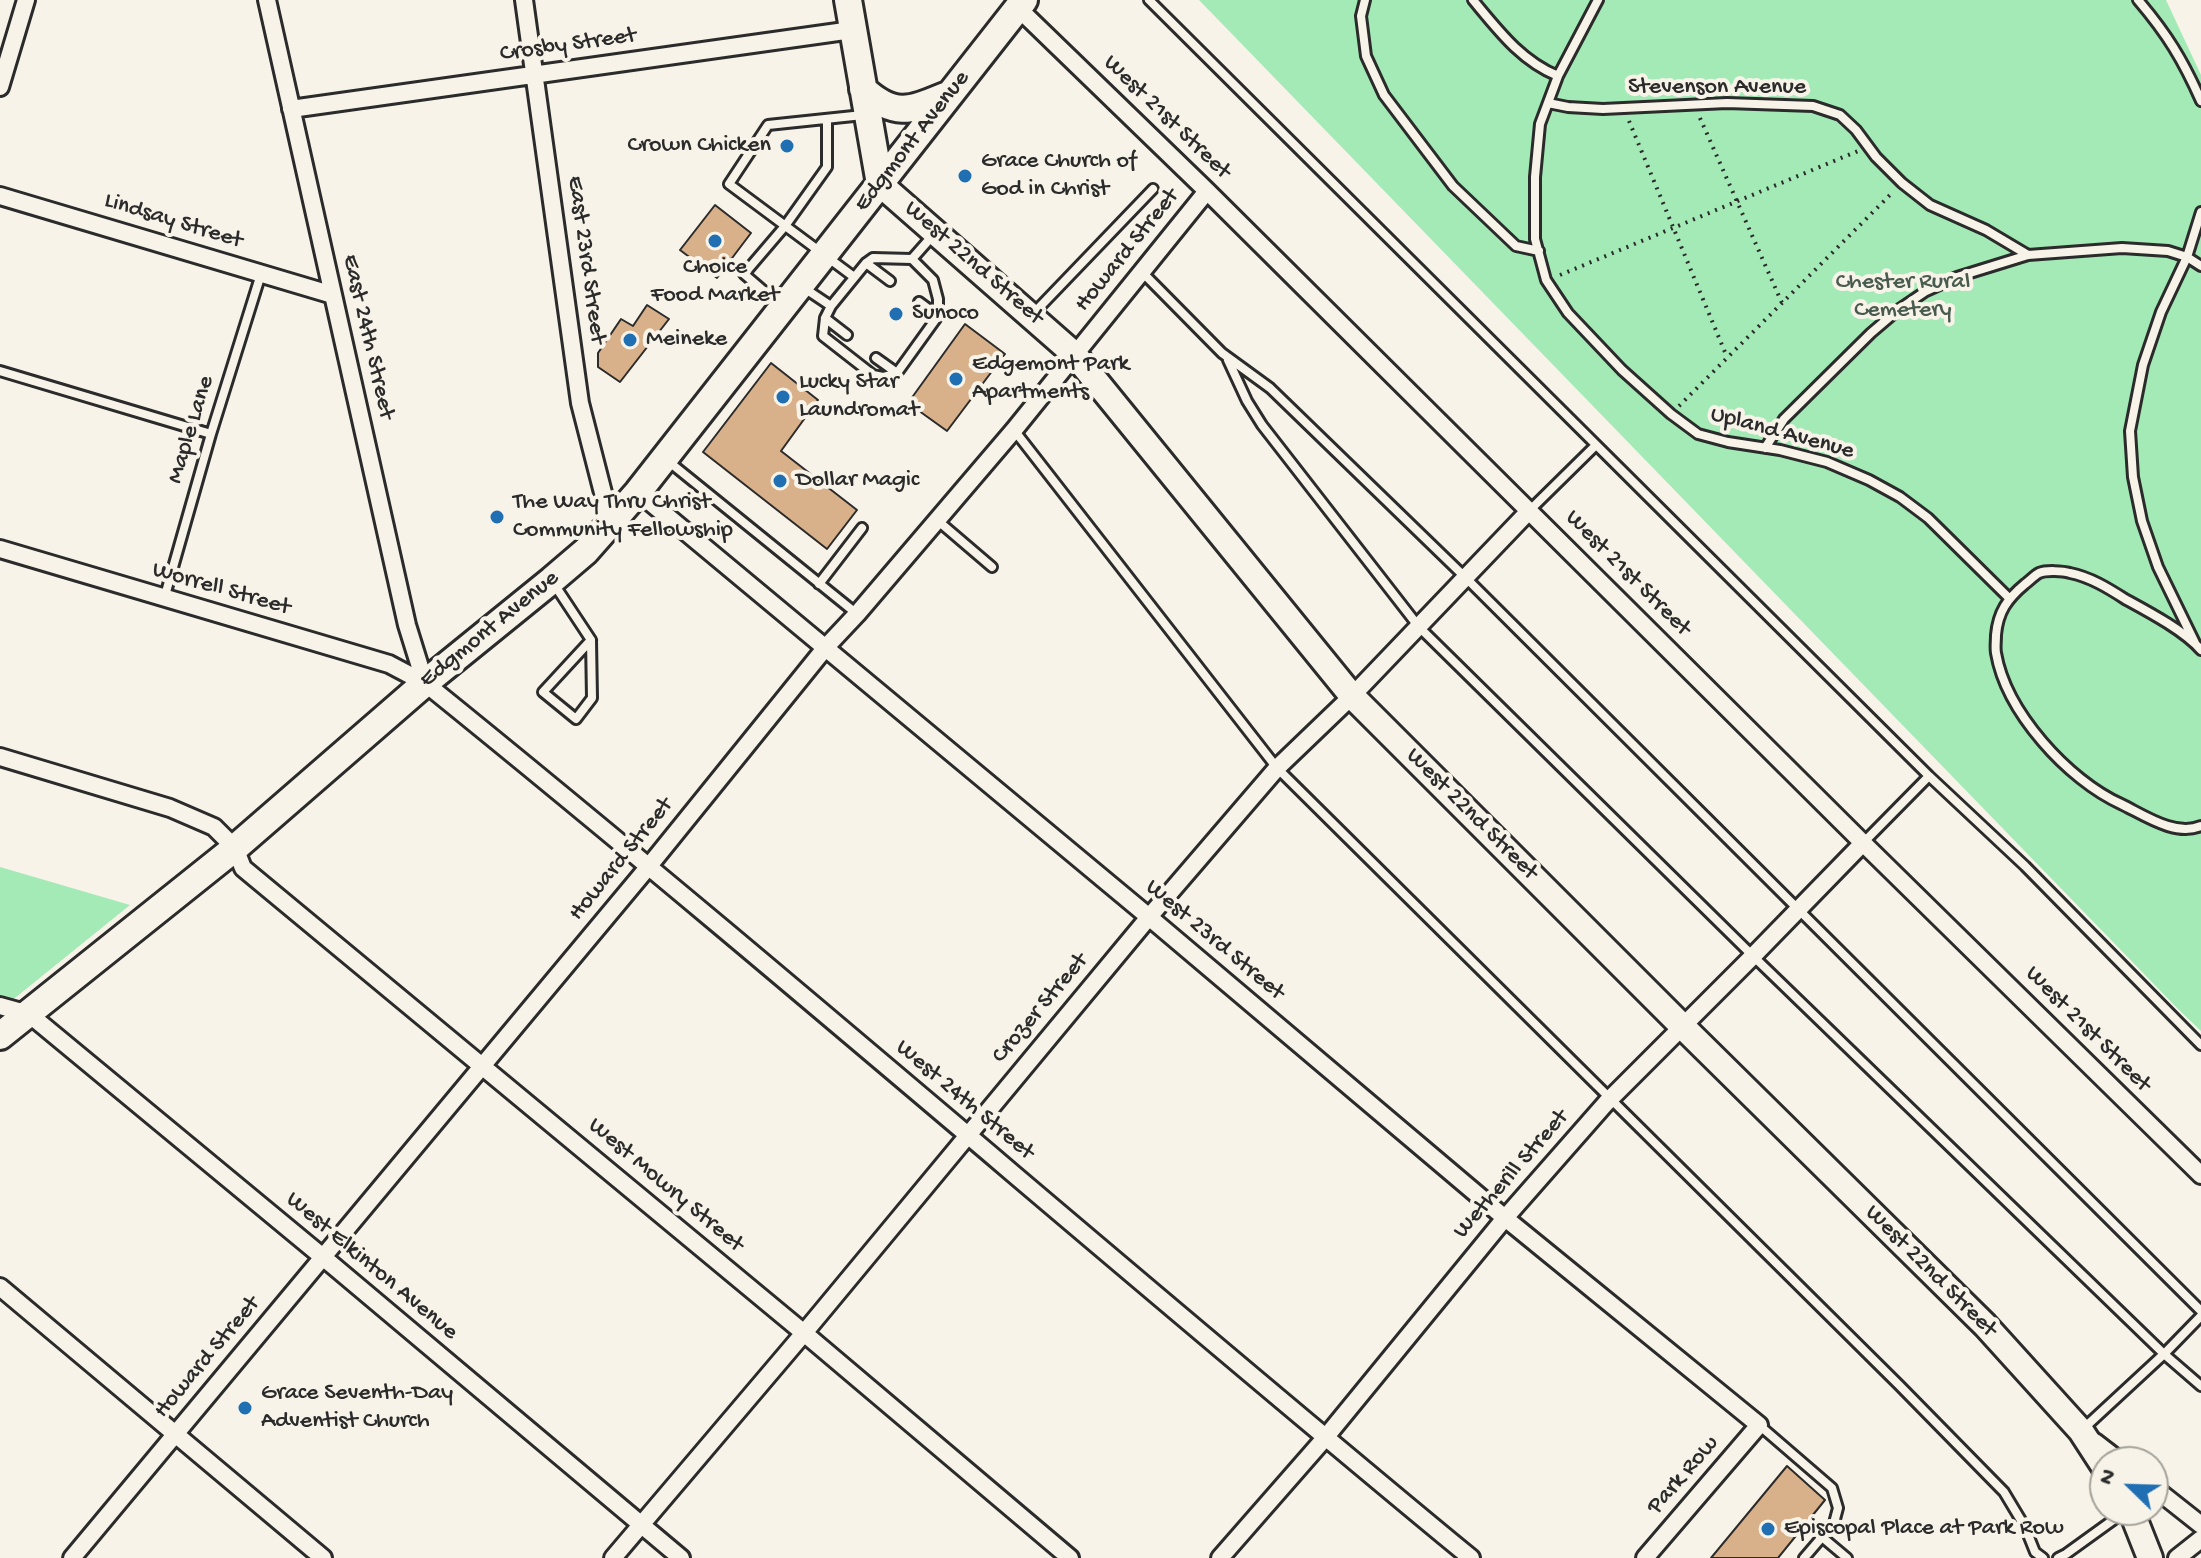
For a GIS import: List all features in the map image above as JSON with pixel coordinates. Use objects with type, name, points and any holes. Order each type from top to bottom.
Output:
[{"type":"main road","points":[[848,0],[880,184]]},
{"type":"main road","name":"Edgmont Avenue","points":[[0,1036],[235,848],[425,683],[586,551],[638,492],[1021,4]]},
{"type":"main road","points":[[863,89],[877,102],[897,109],[919,107],[951,93]]},
{"type":"street","points":[[0,87],[26,0]]},
{"type":"street","name":"East 24th Street","points":[[267,0],[407,625],[425,683]]},
{"type":"street","name":"East 23rd Street","points":[[524,0],[580,403],[611,524]]},
{"type":"street","name":"West 21st Street","points":[[1021,4],[1863,843],[2201,1175]]},
{"type":"street","name":"Crosby Street","points":[[291,109],[852,30]]},
{"type":"street","name":"West 22nd Street","points":[[880,184],[1074,354],[1352,696],[1985,1325],[2081,1431],[2091,1446]]},
{"type":"street","name":"Howard Street","points":[[72,1558],[483,1067],[826,647],[1014,430],[1207,191]]},
{"type":"street","name":"Lindsay Street","points":[[0,196],[333,295]]},
{"type":"street","name":"West 23rd Street","points":[[638,492],[1505,1218],[1759,1425]]},
{"type":"street","name":"Crozer Street","points":[[613,1558],[1277,768],[1352,696],[1529,511]]},
{"type":"street","name":"Worrell Street","points":[[0,549],[389,664],[425,683]]},
{"type":"street","name":"West 24th Street","points":[[425,683],[649,866],[1471,1558]]},
{"type":"street","name":"West Mowry Street","points":[[0,757],[170,808],[214,827],[235,848],[243,868],[1070,1558]]},
{"type":"street","name":"Wetherill Street","points":[[1220,1558],[1325,1438],[1505,1218],[1610,1099],[1863,843]]},
{"type":"street","points":[[0,1006],[29,1014]]},
{"type":"street","name":"West Elkinton Avenue","points":[[29,1014],[681,1558]]},
{"type":"street","points":[[0,1287],[323,1558]]},
{"type":"street","name":"Park Row","points":[[1645,1558],[1759,1425]]},
{"type":"street","name":"West 22nd Street","points":[[2081,1431],[2100,1446]]},
{"type":"street","points":[[2169,1500],[2201,1525]]},
{"type":"street","points":[[2136,1526],[2150,1558]]},
{"type":"street","points":[[2177,1558],[2201,1539]]},
{"type":"lane","points":[[1149,0],[1595,446],[1929,776],[2025,866],[2201,1045]]},
{"type":"lane","points":[[1365,0],[1361,16],[1366,56],[1384,95],[1453,186],[1516,246],[1539,251]]},
{"type":"lane","points":[[1473,0],[1517,50],[1540,69],[1558,76]]},
{"type":"lane","name":"Upland Avenue","points":[[1598,0],[1558,76],[1540,124],[1535,177],[1535,239],[1546,280],[1568,313],[1622,370],[1698,434],[1827,462],[1869,480],[1900,497],[1928,518],[2009,598]]},
{"type":"lane","points":[[2138,0],[2164,31],[2187,68],[2201,101]]},
{"type":"lane","name":"Stevenson Avenue","points":[[1548,103],[1568,107],[1623,108],[1727,103],[1813,106],[1840,115],[1876,157],[1930,205],[1986,230],[2028,255]]},
{"type":"lane","points":[[854,277],[729,184],[768,125],[867,115]]},
{"type":"lane","points":[[783,307],[744,274],[785,226],[827,167],[827,119]]},
{"type":"lane","points":[[1032,315],[1153,189]]},
{"type":"lane","points":[[2199,647],[2158,567],[2142,521],[2133,477],[2130,431],[2143,365],[2161,312],[2187,257],[2201,212]]},
{"type":"lane","points":[[912,259],[936,232]]},
{"type":"lane","points":[[1765,448],[1784,419],[1871,333],[1926,291],[1957,277],[2028,255],[2122,248],[2168,251],[2187,257],[2201,266]]},
{"type":"lane","points":[[873,258],[912,259],[933,280],[938,299],[938,316],[897,373],[883,377],[873,375],[823,336],[825,318],[831,306],[866,263],[873,258]]},
{"type":"lane","points":[[866,263],[890,281]]},
{"type":"lane","points":[[1143,273],[1222,353],[1262,425],[1419,627],[1753,956],[2164,1354],[2201,1386]]},
{"type":"lane","name":"Maple Lane","points":[[164,599],[261,274]]},
{"type":"lane","points":[[801,285],[831,306]]},
{"type":"lane","points":[[919,302],[938,316]]},
{"type":"lane","points":[[825,318],[847,335]]},
{"type":"lane","points":[[1222,353],[1270,388],[1466,578],[2201,1314],[2164,1354],[2081,1431]]},
{"type":"lane","points":[[876,358],[897,373]]},
{"type":"lane","points":[[0,371],[211,434]]},
{"type":"lane","points":[[1014,430],[1277,768],[2004,1492],[2025,1527],[2035,1552],[2043,1558]]},
{"type":"lane","points":[[1529,511],[1595,446]]},
{"type":"lane","points":[[664,458],[857,614]]},
{"type":"lane","points":[[936,520],[992,567]]},
{"type":"lane","points":[[819,584],[862,528]]},
{"type":"lane","points":[[2199,647],[2100,584],[2069,573],[2040,572],[2009,598],[1998,620],[1995,651],[2006,687],[2045,745],[2088,786],[2113,801],[2174,828],[2201,826]]},
{"type":"lane","points":[[552,580],[591,640],[592,698],[576,719],[543,692],[591,640]]},
{"type":"lane","points":[[1863,843],[1929,776]]},
{"type":"lane","points":[[1759,1425],[1832,1488],[1838,1508],[1834,1523],[1804,1558]]},
{"type":"lane","points":[[2058,1558],[2106,1526]]},
{"type":"lane","points":[[1822,1537],[1847,1558]]},
{"type":"path","points":[[1694,104],[1782,303]]},
{"type":"path","points":[[1623,108],[1728,358]]},
{"type":"path","points":[[1546,280],[1868,147]]},
{"type":"path","points":[[1671,414],[1902,183]]},
{"type":"green space","name":"Chester Rural Cemetery","points":[[1199,0],[2166,0],[2201,75],[2201,1031],[2178,1009]]},
{"type":"green space","points":[[0,867],[130,905],[0,1010]]},
{"type":"building","name":"Choice Food Market","points":[[715,205],[751,233],[717,278],[680,250]]},
{"type":"building","name":"Meineke","points":[[647,305],[669,319],[620,382],[598,367],[598,353],[621,319],[633,326]]},
{"type":"building","name":"Edgemont Park Apartments","points":[[965,324],[1005,354],[947,431],[908,403]]},
{"type":"building","name":"Dollar Magic","points":[[771,363],[818,400],[781,451],[857,510],[827,549],[703,452]]},
{"type":"building","name":"Episcopal Place at Park Row","points":[[1787,1466],[1825,1500],[1778,1558],[1711,1558]]},
{"type":"place","name":"Crown Chicken","points":[[787,146]]},
{"type":"place","name":"Grace Church of God in Christ","points":[[965,176]]},
{"type":"place","name":"Choice Food Market","points":[[715,241]]},
{"type":"place","name":"Sunoco","points":[[896,314]]},
{"type":"place","name":"Meineke","points":[[630,340]]},
{"type":"place","name":"Edgemont Park Apartments","points":[[956,379]]},
{"type":"place","name":"Lucky Star Laundromat","points":[[783,397]]},
{"type":"place","name":"Dollar Magic","points":[[780,481]]},
{"type":"place","name":"The Way Thru Christ Community Fellowship","points":[[497,517]]},
{"type":"place","name":"Grace Seventh-Day Adventist Church","points":[[245,1408]]},
{"type":"place","name":"Episcopal Place at Park Row","points":[[1768,1529]]}]
